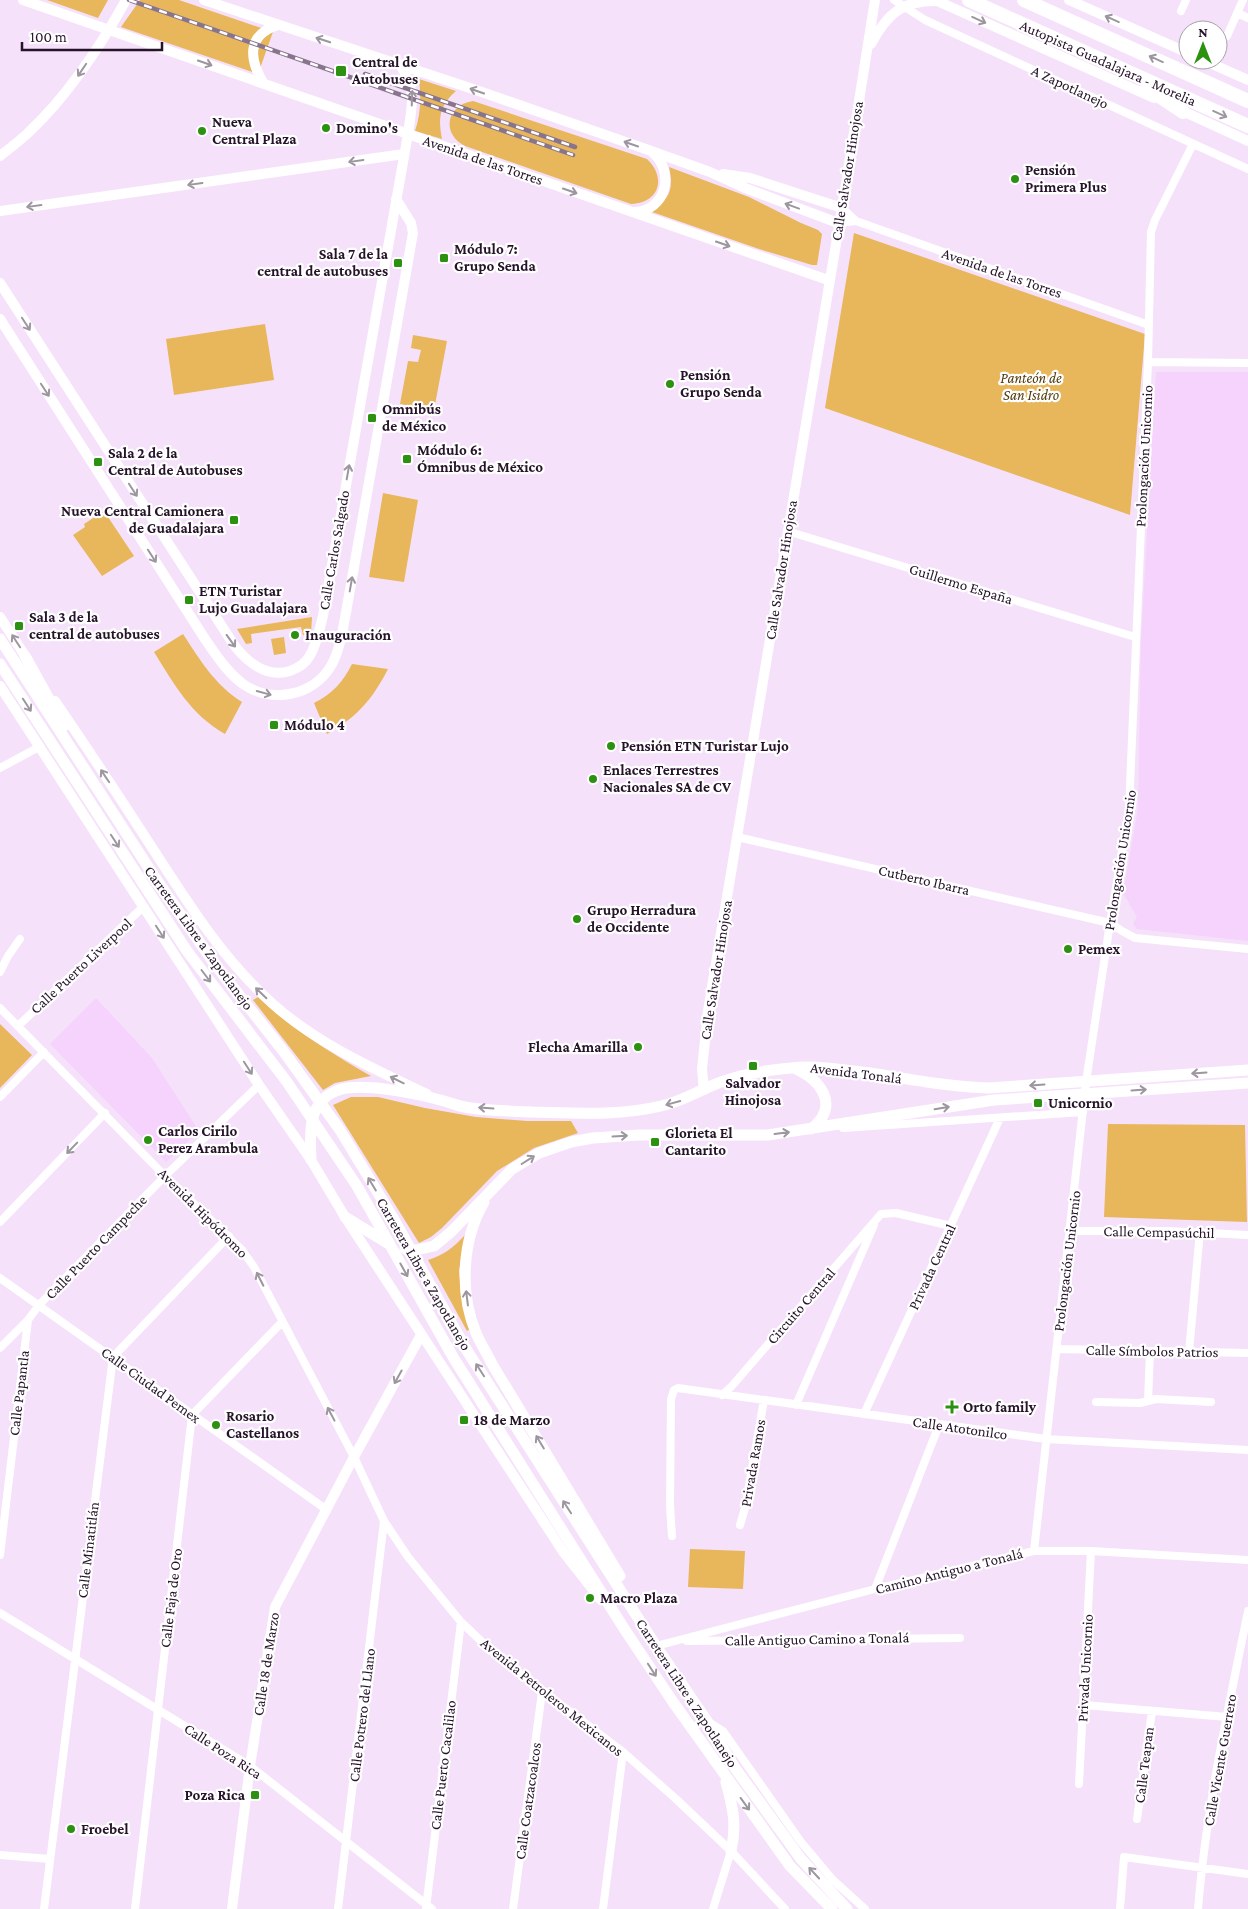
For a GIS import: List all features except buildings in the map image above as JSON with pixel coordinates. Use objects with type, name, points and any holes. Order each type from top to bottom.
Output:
[{"type":"highway","name":"Autopista Guadalajara - Morelia","points":[[969,0],[1248,126]]},
{"type":"highway","name":"Autopista Guadalajara - Morelia","points":[[1024,0],[1248,101]]},
{"type":"highway","points":[[1106,62],[1183,112]]},
{"type":"main road","name":"Carretera Libre a Zapotlanejo","points":[[0,639],[214,964],[284,1052],[340,1130],[392,1216],[466,1349],[653,1641],[707,1721],[735,1768],[801,1859],[848,1909]]},
{"type":"main road","points":[[25,656],[58,713],[91,779]]},
{"type":"main road","name":"Carretera Libre a Zapotlanejo","points":[[0,664],[187,951],[287,1082],[357,1186],[453,1357],[625,1630],[723,1773],[790,1866],[832,1909]]},
{"type":"main road","points":[[793,1068],[807,1074],[816,1081],[825,1096],[824,1116],[810,1130]]},
{"type":"main road","name":"Avenida Tonalá","points":[[311,1160],[311,1121],[318,1104],[336,1091],[349,1087],[370,1087],[442,1100],[465,1107],[532,1112],[602,1113],[660,1106],[684,1100],[740,1076],[793,1068],[834,1068],[964,1087],[990,1088],[1248,1070]]},
{"type":"main road","points":[[345,1217],[386,1242],[400,1248],[416,1250],[434,1246],[512,1169],[539,1153],[571,1142],[592,1138],[639,1136],[768,1135],[994,1100],[1248,1083]]},
{"type":"main road","points":[[491,1189],[474,1225],[464,1273],[467,1303],[476,1332],[492,1364],[641,1610],[653,1641]]},
{"type":"main road","points":[[723,1773],[734,1819],[735,1833],[731,1851]]},
{"type":"street","name":"Avenida de las Torres","points":[[23,0],[828,280]]},
{"type":"street","points":[[0,156],[30,131],[76,78],[109,30],[126,0]]},
{"type":"street","name":"Avenida de las Torres","points":[[204,0],[648,150],[710,172],[744,188],[838,223],[856,222],[1149,325]]},
{"type":"street","name":"Calle Salvador Hinojosa","points":[[704,1090],[702,1069],[708,1012],[828,280],[842,208],[874,0]]},
{"type":"street","points":[[898,3],[922,0],[936,1],[1248,141]]},
{"type":"street","points":[[1069,0],[1178,49]]},
{"type":"street","points":[[1181,11],[1186,0]]},
{"type":"street","points":[[1228,34],[1243,0]]},
{"type":"street","name":"Calle Salvador Hinojosa","points":[[867,51],[877,32],[898,3]]},
{"type":"street","name":"A Zapotlanejo","points":[[898,3],[925,20],[1248,169]]},
{"type":"street","points":[[1238,13],[1248,18]]},
{"type":"street","points":[[264,84],[253,63],[256,42],[269,28],[278,25]]},
{"type":"street","name":"Calle Carlos Salgado","points":[[0,283],[234,645],[247,660],[259,669],[271,672],[285,672],[298,668],[309,657],[316,644],[323,616],[408,134],[413,96],[411,85],[401,66]]},
{"type":"street","points":[[1226,70],[1248,80]]},
{"type":"street","name":"Prolongación Unicornio","points":[[1034,1551],[1071,1231],[1086,1082],[1129,810],[1148,362],[1151,232],[1155,220],[1193,144]]},
{"type":"street","points":[[628,211],[640,212],[651,208],[663,193],[666,180],[664,167],[657,156],[648,150]]},
{"type":"street","points":[[0,211],[404,154]]},
{"type":"street","name":"Avenida de las Torres","points":[[710,172],[750,178],[842,208],[856,222]]},
{"type":"street","points":[[0,319],[205,639],[224,664],[244,685],[262,693],[282,695],[301,691],[318,681],[331,666],[345,618],[413,233],[412,223],[396,199]]},
{"type":"street","points":[[1148,362],[1248,363]]},
{"type":"street","name":"Guillermo España","points":[[787,531],[1136,638]]},
{"type":"street","name":"Carretera Libre a Zapotlanejo","points":[[0,617],[193,911],[235,967],[274,1005],[300,1025],[345,1054],[442,1100]]},
{"type":"street","name":"Carretera Libre a Zapotlanejo","points":[[0,686],[143,907],[311,1160],[345,1217],[564,1553],[625,1630]]},
{"type":"street","points":[[0,768],[39,747]]},
{"type":"street","name":"Cutberto Ibarra","points":[[737,837],[1110,923],[1135,938],[1248,949]]},
{"type":"street","name":"Calle Puerto Liverpool","points":[[18,1026],[143,907]]},
{"type":"street","points":[[0,972],[20,939]]},
{"type":"street","name":"Avenida Hipódromo","points":[[0,1008],[106,1113],[165,1176],[242,1250],[254,1267],[354,1457]]},
{"type":"street","points":[[0,1097],[44,1052]]},
{"type":"street","name":"Calle Puerto Campeche","points":[[0,1348],[28,1320],[39,1305],[165,1176],[260,1085]]},
{"type":"street","points":[[824,1127],[858,1128],[1083,1112]]},
{"type":"street","points":[[0,1222],[106,1113]]},
{"type":"street","name":"Privada Central","points":[[864,1414],[1000,1118]]},
{"type":"street","points":[[878,1217],[881,1214],[891,1212],[952,1226]]},
{"type":"street","name":"Circuito Central","points":[[722,1394],[731,1387],[878,1217]]},
{"type":"street","name":"Circuito Central","points":[[796,1405],[878,1217]]},
{"type":"street","name":"Calle Cempasúchil","points":[[1071,1231],[1200,1231],[1248,1235]]},
{"type":"street","points":[[1189,1352],[1200,1231]]},
{"type":"street","points":[[113,1357],[228,1236]]},
{"type":"street","name":"Calle Ciudad Pemex","points":[[0,1278],[327,1510]]},
{"type":"street","name":"Calle Papantla","points":[[0,1555],[28,1320]]},
{"type":"street","points":[[192,1415],[282,1322]]},
{"type":"street","name":"Calle 18 de Marzo","points":[[232,1909],[250,1766],[275,1607],[421,1335]]},
{"type":"street","name":"Calle Símbolos Patrios","points":[[1057,1349],[1248,1354]]},
{"type":"street","points":[[1148,1401],[1150,1352]]},
{"type":"street","name":"Calle Minatitlán","points":[[44,1909],[113,1357]]},
{"type":"street","name":"Calle Atotonilco","points":[[672,1536],[670,1505],[671,1399],[674,1390],[684,1389],[722,1394],[1046,1439],[1248,1450]]},
{"type":"street","points":[[1096,1402],[1140,1403],[1156,1399],[1211,1402]]},
{"type":"street","name":"Privada Ramos","points":[[740,1525],[747,1497],[764,1400]]},
{"type":"street","name":"Calle Faja de Oro","points":[[135,1909],[192,1415]]},
{"type":"street","points":[[875,1589],[939,1425]]},
{"type":"street","name":"Avenida Petroleros Mexicanos","points":[[354,1457],[384,1521],[408,1557],[462,1622],[498,1657],[623,1752],[676,1799],[731,1851],[785,1909]]},
{"type":"street","name":"Calle Potrero del Llano","points":[[338,1909],[384,1521]]},
{"type":"street","name":"Camino Antiguo a Tonalá","points":[[653,1641],[674,1641],[875,1589],[1034,1551],[1248,1560]]},
{"type":"street","name":"Privada Unicornio","points":[[1079,1784],[1091,1552]]},
{"type":"street","name":"Calle Vicente Guerrero","points":[[1198,1909],[1201,1867],[1226,1717],[1248,1612]]},
{"type":"street","name":"Calle Poza Rica","points":[[0,1613],[250,1766],[428,1907]]},
{"type":"street","name":"Calle Puerto Cacalilao","points":[[428,1907],[462,1622]]},
{"type":"street","name":"Calle Antiguo Camino a Tonalá","points":[[674,1641],[960,1638]]},
{"type":"street","name":"Calle Coatzacoalcos","points":[[513,1909],[542,1692]]},
{"type":"street","points":[[1084,1705],[1226,1717]]},
{"type":"street","name":"Calle Teapan","points":[[1137,1819],[1152,1711]]},
{"type":"street","points":[[707,1721],[723,1731],[801,1842],[833,1880],[865,1909]]},
{"type":"street","points":[[603,1909],[623,1752]]},
{"type":"street","points":[[713,1909],[731,1851]]},
{"type":"street","points":[[0,1855],[50,1859]]},
{"type":"street","points":[[1120,1909],[1124,1857],[1248,1874]]},
{"type":"shaded area","points":[[1156,372],[1248,372],[1248,941],[1137,929],[1133,924],[1137,917],[1123,893],[1138,809],[1141,639]]},
{"type":"shaded area","points":[[96,998],[152,1058],[199,1131],[166,1162],[50,1044]]},
{"type":"green space","points":[[47,0],[108,0],[98,18]]},
{"type":"green space","points":[[140,0],[179,0],[273,32],[258,74],[121,27]]},
{"type":"green space","points":[[419,79],[456,91],[446,102],[441,113],[442,139],[415,131],[420,105]]},
{"type":"green space","points":[[473,101],[647,159],[657,174],[657,188],[648,199],[641,203],[631,204],[465,146],[457,141],[452,134],[450,120],[457,108]]},
{"type":"green space","points":[[669,167],[749,197],[818,230],[822,234],[817,265],[759,249],[652,212],[667,197],[671,187]]},
{"type":"green space","name":"Panteón de San Isidro","points":[[854,233],[1145,334],[1130,515],[825,408]]},
{"type":"green space","points":[[265,324],[274,380],[174,395],[166,339]]},
{"type":"green space","points":[[413,335],[447,341],[434,410],[400,404],[408,361],[418,362],[421,350],[411,348]]},
{"type":"green space","points":[[383,493],[418,500],[404,582],[369,577]]},
{"type":"green space","points":[[104,511],[134,556],[102,576],[73,535],[85,527],[84,524]]},
{"type":"green space","points":[[312,617],[311,634],[303,635],[301,627],[251,634],[252,643],[246,644],[237,629]]},
{"type":"green space","points":[[183,634],[216,680],[242,702],[225,734],[202,718],[184,698],[154,652]]},
{"type":"green space","points":[[284,637],[286,653],[274,655],[271,639]]},
{"type":"green space","points":[[352,664],[388,669],[376,690],[363,707],[338,728],[327,734],[314,703],[336,687]]},
{"type":"green space","points":[[258,997],[284,1020],[312,1040],[371,1076],[335,1083],[323,1090],[253,1000]]},
{"type":"green space","points":[[0,1024],[32,1055],[0,1088]]},
{"type":"green space","points":[[351,1097],[378,1097],[476,1117],[527,1121],[571,1121],[578,1133],[534,1148],[497,1171],[442,1228],[431,1237],[419,1243],[333,1105]]},
{"type":"green space","points":[[1108,1124],[1245,1125],[1247,1222],[1104,1217]]},
{"type":"green space","points":[[465,1235],[459,1271],[463,1306],[470,1329],[467,1331],[428,1260],[448,1250]]},
{"type":"green space","points":[[690,1549],[745,1551],[743,1589],[688,1587]]},
{"type":"railway","points":[[129,0],[573,155]]},
{"type":"railway","points":[[365,74],[575,147]]},
{"type":"place","name":"Central de Autobuses","points":[[341,71]]},
{"type":"place","name":"Domino's","points":[[326,128]]},
{"type":"place","name":"Nueva Central Plaza","points":[[202,131]]},
{"type":"place","name":"Pensión Primera Plus","points":[[1015,179]]},
{"type":"place","name":"Módulo 7: Grupo Senda","points":[[444,258]]},
{"type":"place","name":"Sala 7 de la central de autobuses","points":[[398,263]]},
{"type":"place","name":"Pensión Grupo Senda","points":[[670,384]]},
{"type":"place","name":"Omnibús de México","points":[[372,418]]},
{"type":"place","name":"Módulo 6: Ómnibus de México","points":[[407,459]]},
{"type":"place","name":"Sala 2 de la Central de Autobuses","points":[[98,462]]},
{"type":"place","name":"Nueva Central Camionera de Guadalajara","points":[[234,520]]},
{"type":"place","name":"ETN Turistar Lujo Guadalajara","points":[[189,600]]},
{"type":"place","name":"Sala 3 de la central de autobuses","points":[[19,626]]},
{"type":"place","name":"Inauguración","points":[[295,635]]},
{"type":"place","name":"Módulo 4","points":[[274,725]]},
{"type":"place","name":"Pensión ETN Turistar Lujo","points":[[611,746]]},
{"type":"place","name":"Enlaces Terrestres Nacionales SA de CV","points":[[593,779]]},
{"type":"place","name":"Grupo Herradura de Occidente","points":[[577,919]]},
{"type":"place","name":"Pemex","points":[[1068,949]]},
{"type":"place","name":"Flecha Amarilla","points":[[638,1047]]},
{"type":"place","name":"Salvador Hinojosa","points":[[753,1066]]},
{"type":"place","name":"Unicornio","points":[[1038,1103]]},
{"type":"place","name":"Carlos Cirilo Perez Arambula","points":[[148,1140]]},
{"type":"place","name":"Glorieta El Cantarito","points":[[655,1142]]},
{"type":"place","name":"Orto family","points":[[952,1407]]},
{"type":"place","name":"18 de Marzo","points":[[464,1420]]},
{"type":"place","name":"Rosario Castellanos","points":[[216,1425]]},
{"type":"place","name":"Macro Plaza","points":[[590,1598]]},
{"type":"place","name":"Poza Rica","points":[[255,1795]]},
{"type":"place","name":"Froebel","points":[[71,1829]]}]
